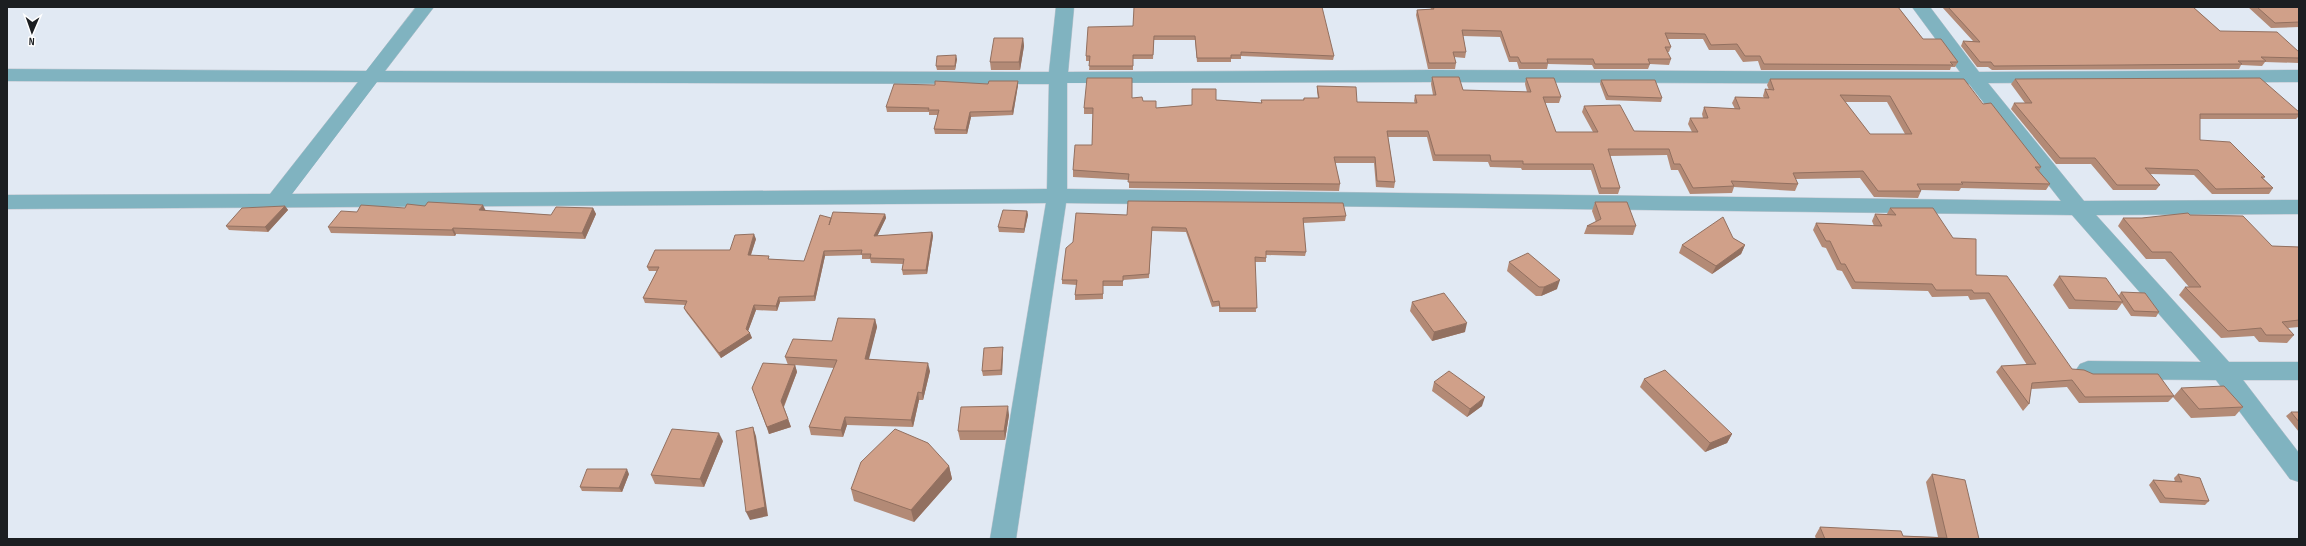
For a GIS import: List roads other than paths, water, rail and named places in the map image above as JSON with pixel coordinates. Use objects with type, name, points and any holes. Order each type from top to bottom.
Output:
[{"type":"street","points":[[275,201],[425,7]]},
{"type":"street","points":[[1002,539],[1057,196],[1058,78],[1065,7]]},
{"type":"street","points":[[1921,7],[1974,78],[2078,208],[2222,370],[2299,472]]},
{"type":"street","points":[[7,75],[1058,78],[1423,76],[1974,78],[2299,76]]},
{"type":"street","points":[[7,202],[1057,196],[2078,208],[2299,207]]},
{"type":"street","points":[[2088,370],[2299,371]]}]
